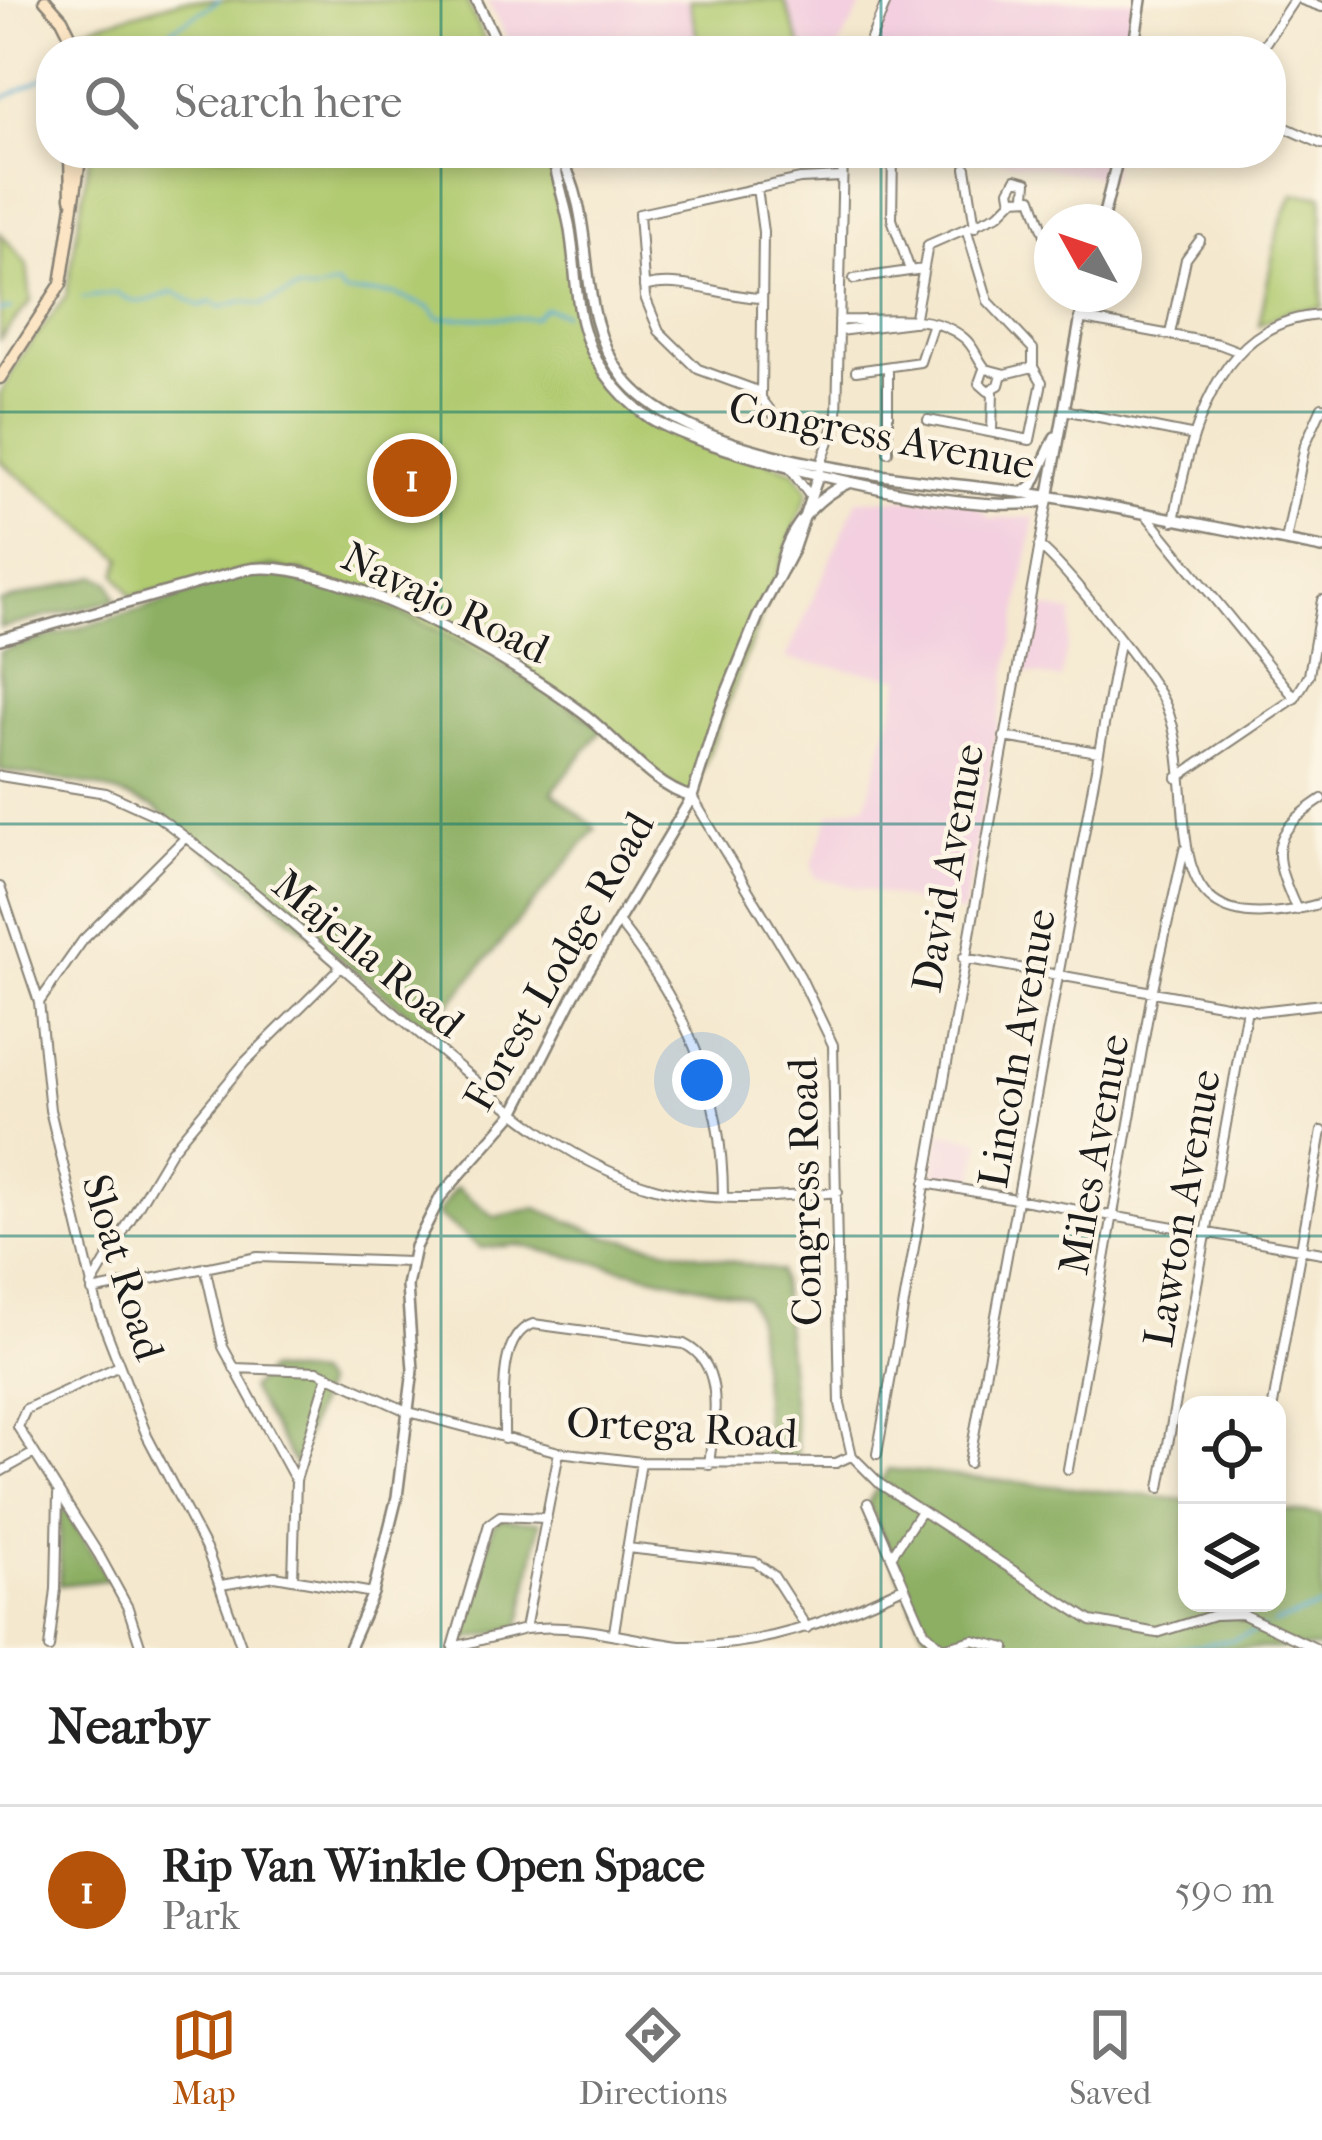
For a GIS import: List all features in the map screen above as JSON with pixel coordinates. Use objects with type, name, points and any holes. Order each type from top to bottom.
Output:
[{"type":"main road","points":[[44,0],[70,36]]},
{"type":"main road","points":[[71,168],[73,201]]},
{"type":"main road","points":[[0,378],[57,295],[78,168]]},
{"type":"street","points":[[476,0],[494,36]]},
{"type":"street","points":[[872,36],[887,0]]},
{"type":"street","points":[[1135,36],[1141,0]]},
{"type":"street","points":[[1271,36],[1298,0],[1322,7]]},
{"type":"street","points":[[1286,128],[1322,144]]},
{"type":"street","name":"Congress Avenue","points":[[558,168],[569,225],[577,315],[606,375],[645,415],[668,428],[784,467],[1048,499]]},
{"type":"street","name":"Congress Avenue","points":[[562,168],[581,210],[592,320],[623,377],[678,422],[856,480],[988,504],[1048,499]]},
{"type":"street","name":"Forest Lodge Road","points":[[349,1648],[373,1593],[397,1497],[413,1370],[410,1262],[441,1196],[514,1113],[617,920],[692,797],[719,711],[820,469],[836,418],[842,168]]},
{"type":"street","points":[[892,168],[892,219],[905,241],[910,270]]},
{"type":"street","points":[[928,420],[1030,440],[1042,382],[1033,367],[1031,346],[988,301],[971,229],[966,168]]},
{"type":"street","points":[[1106,204],[1115,168]]},
{"type":"street","points":[[836,418],[779,422],[747,386],[709,375],[676,352],[653,319],[644,286],[639,214],[757,188],[841,177]]},
{"type":"street","points":[[1012,200],[1011,186],[1019,178],[1028,184],[1026,195],[1034,207]]},
{"type":"street","points":[[757,188],[760,398]]},
{"type":"street","points":[[914,322],[926,242],[971,229],[1026,195]]},
{"type":"street","points":[[1170,334],[1186,259],[1200,240]]},
{"type":"street","points":[[854,279],[923,269]]},
{"type":"street","points":[[644,286],[670,282],[728,298],[762,298]]},
{"type":"street","name":"David Avenue","points":[[878,1454],[1080,312]]},
{"type":"street","points":[[1174,521],[1190,435],[1240,352],[1278,321],[1322,315]]},
{"type":"street","points":[[839,326],[898,317],[968,340],[984,368],[1002,374],[1033,367]]},
{"type":"street","points":[[1079,318],[1240,352]]},
{"type":"street","points":[[856,371],[924,358],[932,326]]},
{"type":"street","points":[[888,367],[888,452]]},
{"type":"street","points":[[984,368],[979,382],[993,389]]},
{"type":"street","points":[[992,432],[993,389],[1002,374]]},
{"type":"street","points":[[1286,541],[1305,445],[1322,407]]},
{"type":"street","points":[[1064,410],[1190,435]]},
{"type":"street","points":[[1023,493],[1033,485],[1060,427]]},
{"type":"street","points":[[784,467],[800,475],[810,497]]},
{"type":"street","points":[[802,521],[828,494],[856,480]]},
{"type":"street","points":[[1048,499],[1322,548]]},
{"type":"street","points":[[1148,517],[1295,698]]},
{"type":"street","points":[[1039,546],[1166,706],[1184,850],[1194,874],[1220,903],[1248,913],[1322,903]]},
{"type":"street","name":"Navajo Road","points":[[0,639],[244,570],[285,567],[374,597],[498,658],[561,697],[664,782],[692,797]]},
{"type":"street","points":[[1177,778],[1295,698],[1310,675],[1322,600]]},
{"type":"street","name":"Lincoln Avenue","points":[[969,1463],[1119,643]]},
{"type":"street","points":[[1004,737],[1098,752]]},
{"type":"street","name":"Majella Road","points":[[0,776],[106,793],[144,808],[514,1113],[580,1158],[660,1189],[723,1196],[838,1192]]},
{"type":"street","name":"Congress Road","points":[[692,797],[828,1031],[838,1079],[840,1404],[852,1456],[864,1472],[921,1511],[1074,1612],[1106,1626],[1157,1633],[1224,1613],[1242,1614],[1319,1646]]},
{"type":"street","points":[[1297,910],[1281,868],[1279,841],[1290,821],[1322,799]]},
{"type":"street","points":[[39,1002],[83,940],[185,838]]},
{"type":"street","name":"Miles Avenue","points":[[1068,1469],[1152,992],[1184,850]]},
{"type":"street","name":"Sloat Road","points":[[0,887],[39,1002],[50,1110],[92,1288],[117,1367],[221,1585],[242,1648]]},
{"type":"street","points":[[617,920],[678,1005],[698,1048],[720,1132],[723,1196]]},
{"type":"street","points":[[963,958],[1247,1010],[1277,1012],[1322,1004]]},
{"type":"street","points":[[92,1288],[171,1151],[245,1062],[340,968]]},
{"type":"street","name":"Lawton Avenue","points":[[1160,1488],[1247,1010]]},
{"type":"street","points":[[1275,1396],[1322,1131]]},
{"type":"street","points":[[925,1183],[1322,1253]]},
{"type":"street","points":[[92,1288],[276,1256],[410,1262]]},
{"type":"street","points":[[205,1267],[218,1332],[296,1481]]},
{"type":"street","points":[[504,1439],[511,1344],[520,1329],[533,1324],[684,1344],[699,1353],[713,1380],[709,1465]]},
{"type":"street","points":[[117,1367],[23,1413],[18,1427],[128,1608],[141,1648]]},
{"type":"street","name":"Ortega Road","points":[[234,1368],[304,1368],[409,1412],[560,1452],[709,1465],[836,1463],[852,1456]]},
{"type":"street","points":[[293,1578],[296,1481],[328,1375]]},
{"type":"street","points":[[525,1629],[560,1452]]},
{"type":"street","points":[[0,1472],[34,1453]]},
{"type":"street","points":[[620,1648],[627,1548],[640,1462]]},
{"type":"street","points":[[49,1648],[58,1493]]},
{"type":"street","points":[[868,1503],[924,1631],[942,1648],[982,1642],[1006,1648]]},
{"type":"street","points":[[891,1556],[921,1511]]},
{"type":"street","points":[[453,1647],[492,1520],[545,1518]]},
{"type":"street","points":[[627,1548],[754,1562],[773,1575],[808,1629]]},
{"type":"street","points":[[221,1585],[293,1578],[373,1593]]},
{"type":"street","points":[[453,1647],[525,1629],[619,1633],[676,1645],[728,1646],[808,1629],[903,1587]]},
{"type":"shaded area","points":[[487,0],[865,0],[845,36],[506,36]]},
{"type":"shaded area","points":[[890,0],[1135,0],[1130,36],[877,36]]},
{"type":"shaded area","points":[[1045,168],[1112,168],[1111,179]]},
{"type":"shaded area","points":[[958,498],[973,502],[991,519],[1035,517],[963,913],[816,878],[812,865],[830,814],[866,804],[901,678],[786,659],[857,500]]},
{"type":"shaded area","points":[[1035,606],[1073,613],[1061,679],[1023,672]]},
{"type":"shaded area","points":[[939,1132],[981,1140],[973,1186],[933,1175]]},
{"type":"green space","points":[[182,0],[466,0],[483,36],[83,36],[81,29]]},
{"type":"green space","points":[[689,0],[784,0],[797,36],[697,36]]},
{"type":"green space","points":[[88,168],[552,168],[569,225],[575,303],[601,367],[645,414],[794,471],[809,491],[692,797],[681,795],[587,716],[301,571],[131,596],[116,574],[122,558],[0,461],[0,395],[20,357],[66,297]]},
{"type":"green space","points":[[1293,194],[1322,195],[1322,308],[1290,310],[1259,325],[1278,230]]},
{"type":"green space","points":[[0,233],[27,264],[31,301],[0,339]]},
{"type":"green space","points":[[273,566],[364,598],[445,634],[603,729],[552,792],[596,828],[428,1030],[154,807],[96,786],[0,770],[0,651],[167,602],[221,577]]},
{"type":"green space","points":[[96,576],[110,582],[116,600],[0,628],[0,602]]},
{"type":"green space","points":[[456,1187],[495,1217],[536,1208],[605,1236],[780,1271],[798,1459],[768,1460],[756,1317],[747,1297],[518,1245],[481,1248],[437,1215]]},
{"type":"green space","points":[[267,1370],[315,1375],[324,1385],[295,1465],[250,1389]]},
{"type":"green space","points":[[888,1469],[1178,1499],[1178,1612],[1286,1612],[1286,1511],[1322,1514],[1322,1648],[1006,1648],[982,1642],[942,1648],[924,1631],[868,1503]]},
{"type":"green space","points":[[66,1510],[108,1580],[60,1585],[60,1513]]},
{"type":"green space","points":[[501,1519],[540,1522],[523,1615],[519,1627],[462,1641],[493,1525]]},
{"type":"waterway","points":[[170,36],[172,29],[220,0]]},
{"type":"waterway","points":[[0,100],[36,82]]},
{"type":"waterway","points":[[82,298],[117,293],[139,302],[174,292],[200,306],[244,301],[261,305],[297,290],[312,292],[337,285],[344,293],[394,294],[430,308],[438,318],[534,318],[545,308],[564,314]]},
{"type":"waterway","points":[[0,310],[11,309]]},
{"type":"waterway","points":[[1273,1624],[1322,1606]]},
{"type":"waterway","points":[[1176,1648],[1232,1640],[1264,1628]]},
{"type":"place","name":"Rip Van Winkle Open Space","points":[[412,478]]}]
